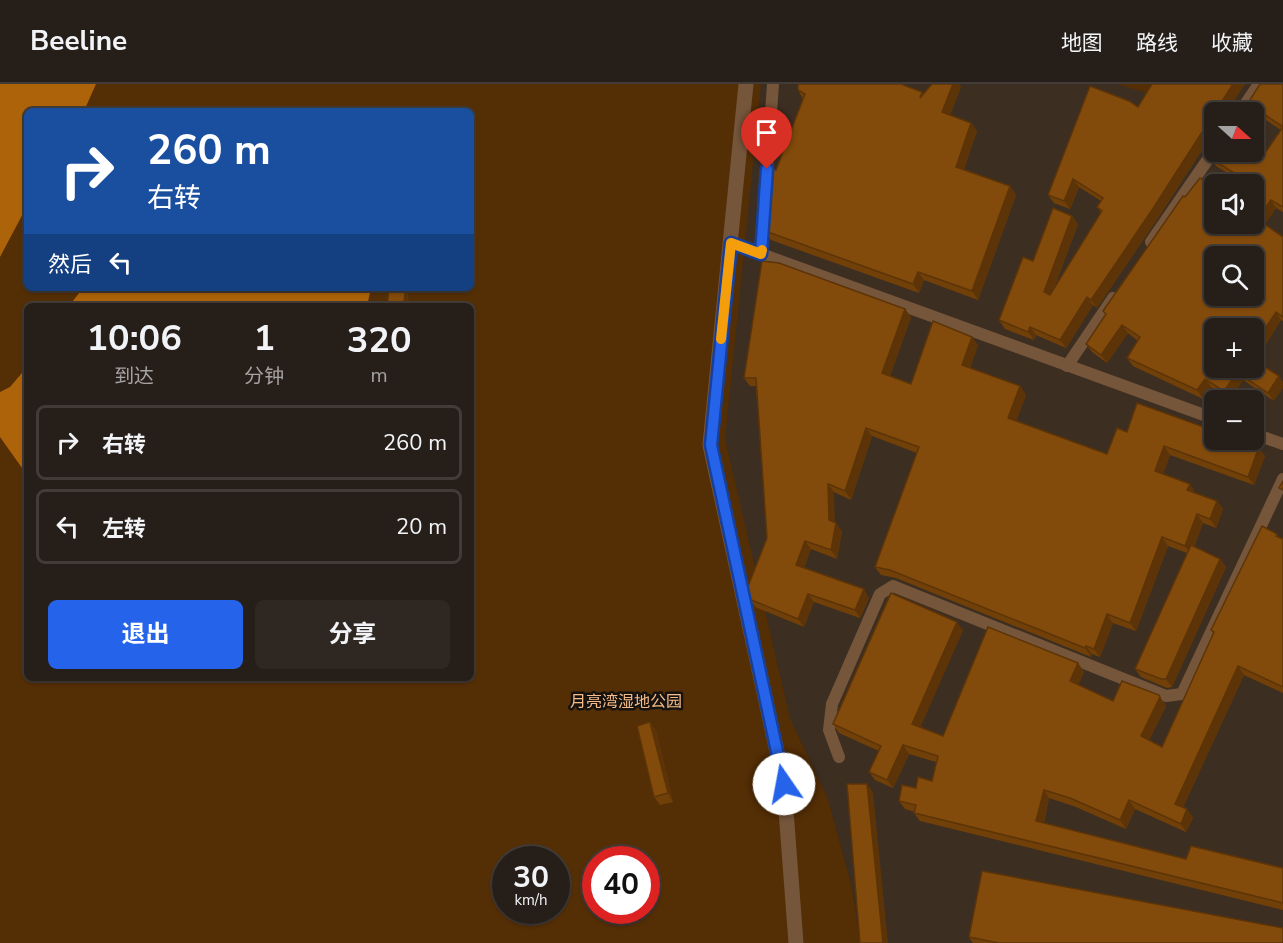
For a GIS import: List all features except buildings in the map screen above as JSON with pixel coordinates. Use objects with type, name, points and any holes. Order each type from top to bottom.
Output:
[{"type":"street","points":[[746,84],[711,445],[784,784],[796,943]]},
{"type":"street","points":[[761,254],[773,84]]},
{"type":"street","points":[[1247,102],[1259,84]]},
{"type":"street","points":[[1141,257],[1206,162]]},
{"type":"street","points":[[731,243],[1204,415]]},
{"type":"street","points":[[1067,366],[1121,287]]},
{"type":"street","points":[[1264,437],[1283,444]]},
{"type":"street","points":[[839,757],[829,730],[832,704],[880,594],[892,586],[1166,696],[1182,694],[1283,479]]},
{"type":"shaded area","points":[[0,84],[96,84],[85,108],[24,108],[24,212],[0,257]]},
{"type":"shaded area","points":[[746,84],[1283,84],[1283,943],[860,943],[852,887],[828,799],[790,718],[724,439]]},
{"type":"shaded area","points":[[81,291],[370,291],[368,303],[71,303]]},
{"type":"shaded area","points":[[24,371],[24,471],[0,437],[0,392],[10,387]]},
{"type":"green space","name":"月亮湾湿地公园","points":[[73,84],[761,84],[725,439],[790,718],[828,799],[852,887],[860,943],[0,943],[0,206],[24,167],[24,291],[474,291],[474,108],[60,108]]},
{"type":"green space","points":[[1117,84],[1159,84],[1156,96]]},
{"type":"slow traffic","points":[[721,339],[731,243],[761,254],[762,250]]},
{"type":"route","points":[[767,169],[761,254],[731,243],[711,445],[784,784]]}]
